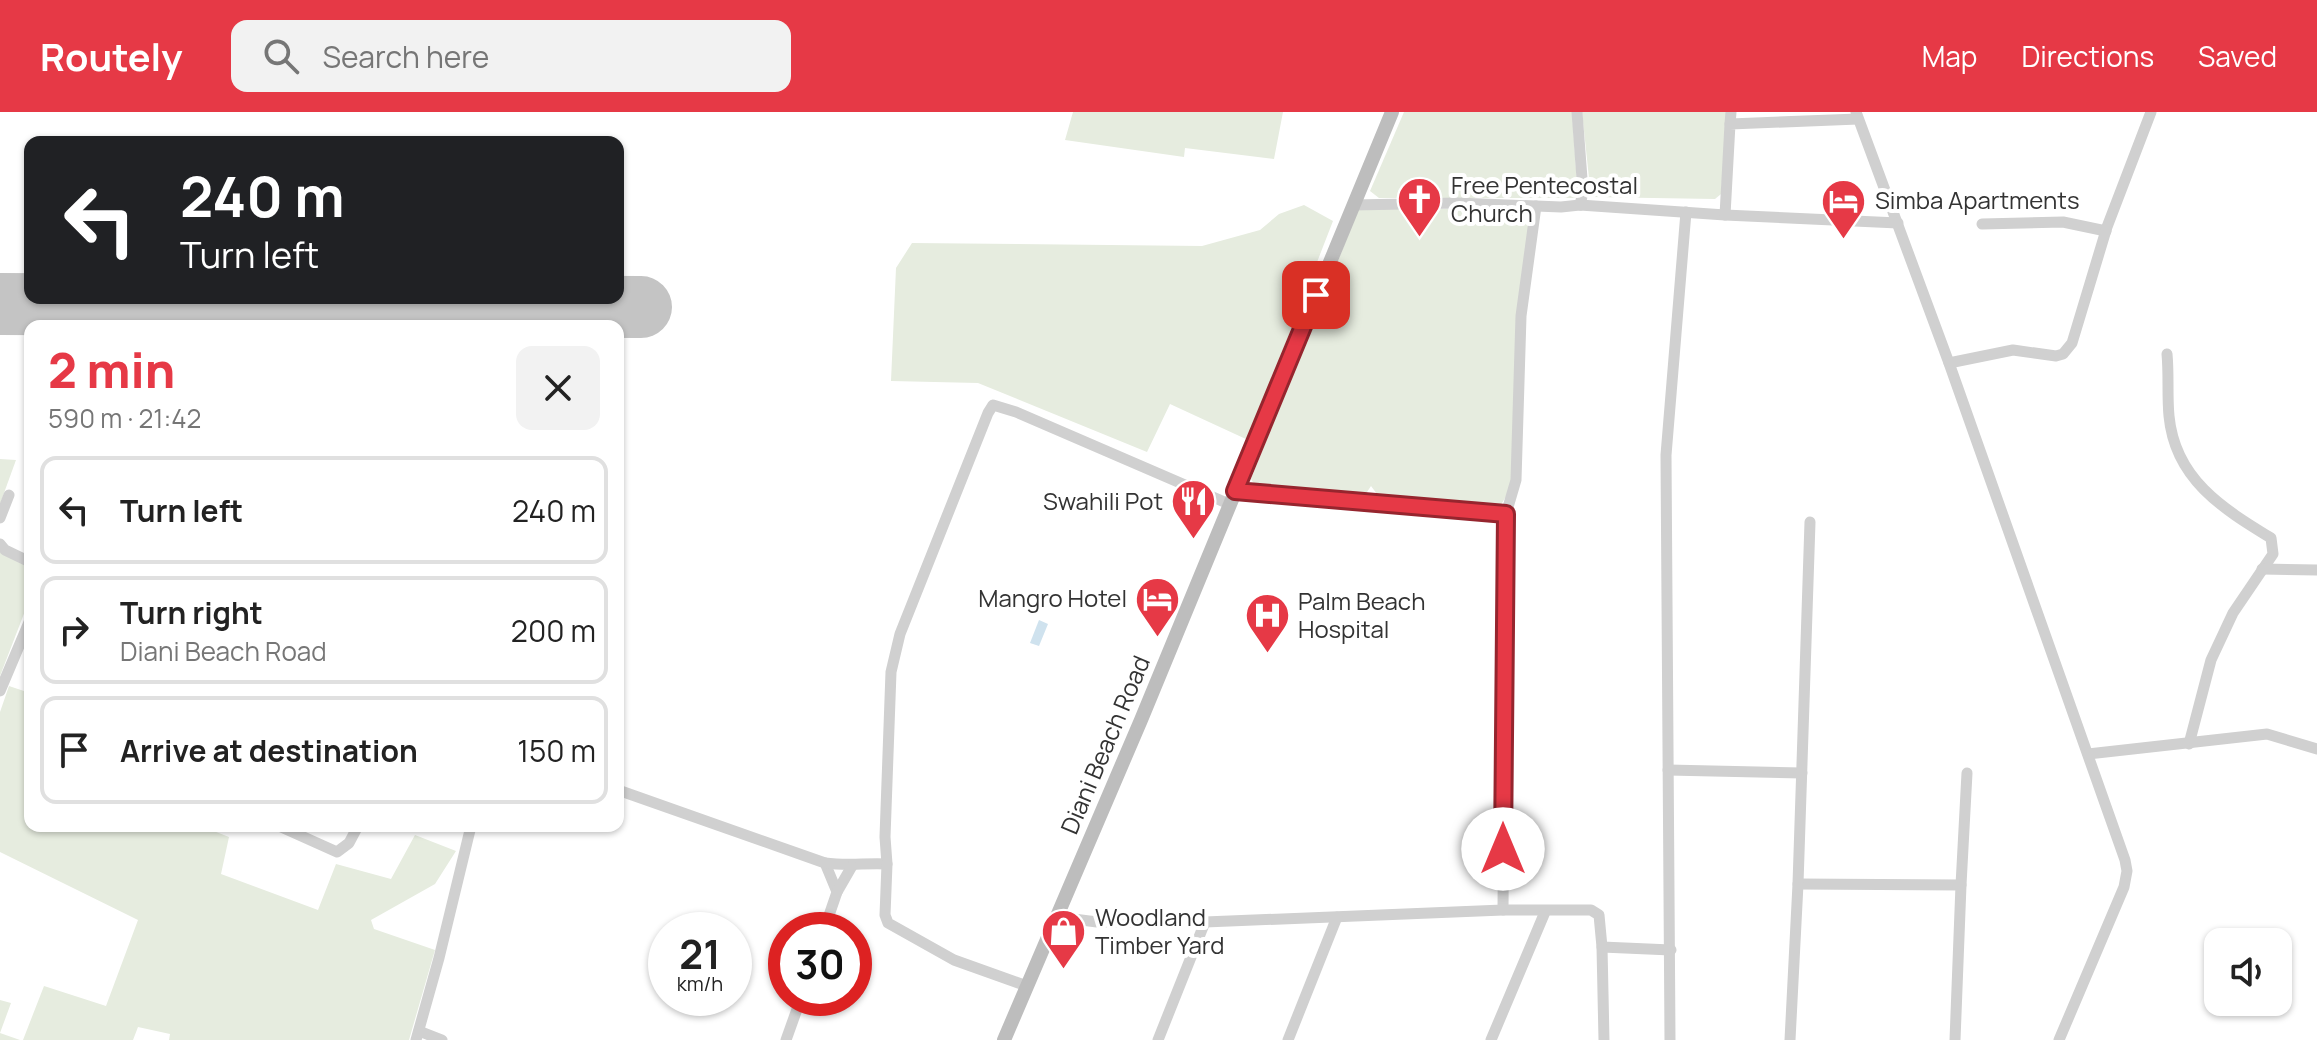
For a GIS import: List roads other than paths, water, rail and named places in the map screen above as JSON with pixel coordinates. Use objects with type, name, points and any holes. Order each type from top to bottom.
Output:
[{"type":"main road","name":"Diani Beach Road","points":[[1004,1040],[1392,112]]},
{"type":"street","points":[[1577,112],[1583,192],[1580,205]]},
{"type":"street","points":[[1949,363],[2013,350],[2056,356],[2067,350],[2072,343],[2106,231],[2151,112]]},
{"type":"street","points":[[1725,215],[1731,118],[1857,115],[2112,818],[2127,871],[2124,887],[2059,1040]]},
{"type":"street","points":[[1353,205],[1580,205],[1898,223]]},
{"type":"street","points":[[1503,910],[1506,514],[1516,480],[1521,316],[1536,206]]},
{"type":"street","points":[[1670,1040],[1666,455],[1686,212]]},
{"type":"street","points":[[1982,224],[2063,222],[2106,231]]},
{"type":"street","points":[[2167,354],[2169,416],[2174,440],[2199,486],[2222,508],[2271,538],[2273,554],[2233,613],[2211,660],[2189,744]]},
{"type":"street","points":[[1027,986],[954,960],[888,923],[885,915],[891,672],[900,634],[991,407],[999,405],[1232,498],[1506,514]]},
{"type":"street","points":[[0,518],[9,495]]},
{"type":"street","points":[[1790,1040],[1810,522]]},
{"type":"street","points":[[0,544],[5,550],[24,559]]},
{"type":"street","points":[[2262,569],[2317,570]]},
{"type":"street","points":[[0,691],[24,634]]},
{"type":"street","points":[[2088,754],[2274,734],[2317,749]]},
{"type":"street","points":[[1668,770],[1802,773]]},
{"type":"street","points":[[1955,1040],[1967,773]]},
{"type":"street","points":[[624,792],[825,863],[852,866],[887,864]]},
{"type":"street","points":[[292,832],[337,852],[349,843],[355,832]]},
{"type":"street","points":[[442,1040],[417,1036],[469,832]]},
{"type":"street","points":[[825,863],[837,892]]},
{"type":"street","points":[[830,912],[852,866]]},
{"type":"street","points":[[1798,884],[1961,885]]},
{"type":"street","points":[[1058,917],[1097,922],[1205,922],[1503,910],[1597,912],[1602,947],[1604,1040]]},
{"type":"street","points":[[1491,1040],[1545,912]]},
{"type":"street","points":[[1288,1040],[1337,917]]},
{"type":"street","points":[[1158,1040],[1205,922]]},
{"type":"street","points":[[1602,947],[1671,950]]},
{"type":"street","points":[[786,1040],[795,1016]]},
{"type":"water","points":[[1039,620],[1048,624],[1039,646],[1030,643]]},
{"type":"place","name":"Free Pentecostal Church","points":[[1420,239]]},
{"type":"place","name":"Simba Apartments","points":[[1844,240]]},
{"type":"place","name":"Swahili Pot","points":[[1194,541]]},
{"type":"place","name":"Mangro Hotel","points":[[1158,638]]},
{"type":"place","name":"Palm Beach Hospital","points":[[1267,655]]},
{"type":"place","name":"Woodland Timber Yard","points":[[1064,971]]}]
